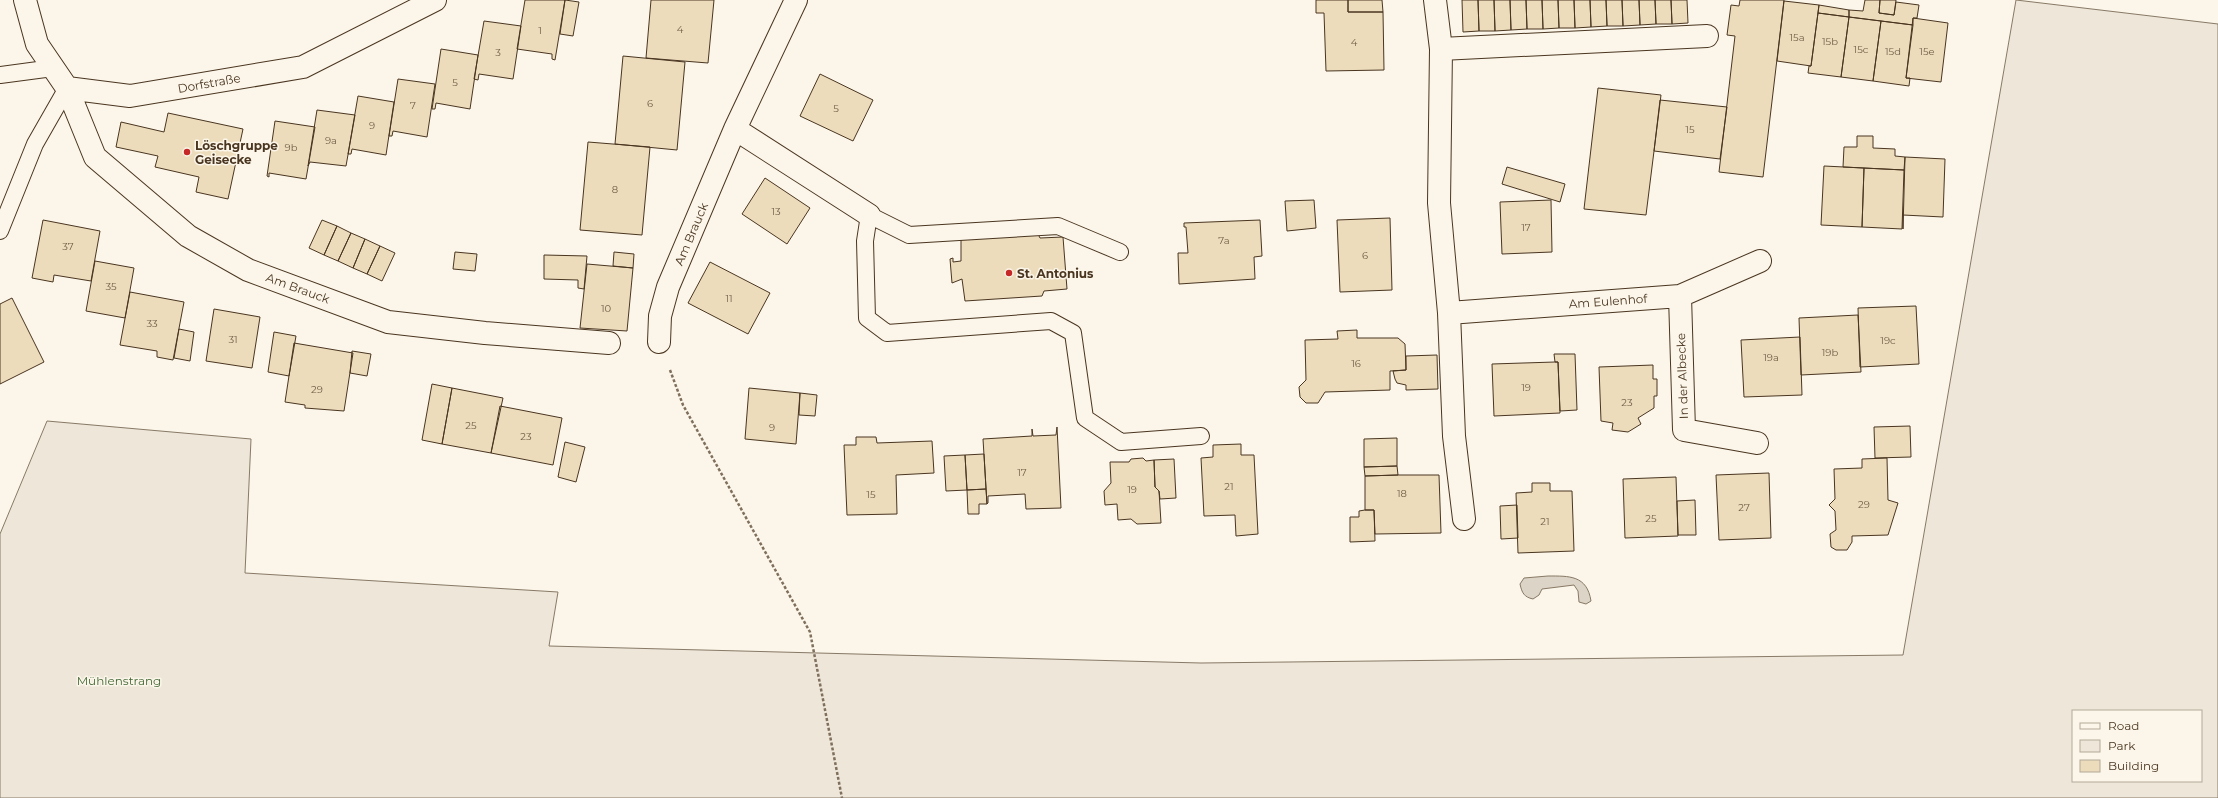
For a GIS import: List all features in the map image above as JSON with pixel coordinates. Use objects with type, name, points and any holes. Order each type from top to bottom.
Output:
[{"type":"street","points":[[25,0],[37,44],[68,88]]},
{"type":"street","name":"Dorfstraße","points":[[68,88],[130,96],[303,67],[435,0]]},
{"type":"street","name":"Am Brauck","points":[[659,342],[660,316],[668,287],[735,129],[796,0]]},
{"type":"street","points":[[1435,0],[1441,49],[1439,202],[1449,313],[1454,436],[1464,519]]},
{"type":"street","points":[[1441,49],[1707,36]]},
{"type":"street","name":"Am Brauck","points":[[68,88],[95,157],[188,236],[248,270],[388,322],[485,333],[609,343]]},
{"type":"street","points":[[735,129],[869,215]]},
{"type":"street","name":"Am Eulenhof","points":[[1449,313],[1680,296],[1760,261]]},
{"type":"street","name":"In der Albecke","points":[[1680,296],[1684,430],[1756,443]]},
{"type":"lane","points":[[0,75],[54,68]]},
{"type":"lane","points":[[0,231],[35,144],[68,88]]},
{"type":"lane","points":[[1120,252],[1058,226],[909,235],[869,215],[865,241],[867,318],[887,332],[1051,321],[1073,333],[1085,418],[1121,442],[1202,436]]},
{"type":"path","points":[[659,342],[683,405],[810,632],[842,798]]},
{"type":"green space","name":"Mühlenstrang","points":[[2016,0],[2218,24],[2218,798],[0,798],[0,534],[47,421],[251,439],[245,573],[558,592],[549,646],[1201,663],[1903,655]]},
{"type":"shaded area","points":[[1563,576],[1576,579],[1586,586],[1591,601],[1586,604],[1579,602],[1578,591],[1574,585],[1542,589],[1539,595],[1533,599],[1524,594],[1520,584],[1524,578]]},
{"type":"building","points":[[525,0],[565,0],[555,60],[552,59],[552,54],[517,49]]},
{"type":"building","points":[[565,0],[579,2],[573,36],[560,34]]},
{"type":"building","points":[[651,0],[714,0],[708,63],[646,58]]},
{"type":"building","points":[[1316,0],[1348,0],[1348,12],[1383,12],[1384,70],[1326,71],[1324,13],[1316,13]]},
{"type":"building","points":[[1348,0],[1382,0],[1383,12],[1348,12]]},
{"type":"building","points":[[1462,0],[1478,0],[1479,31],[1463,32]]},
{"type":"building","points":[[1478,0],[1494,0],[1495,31],[1479,31]]},
{"type":"building","points":[[1494,0],[1510,0],[1511,30],[1495,31]]},
{"type":"building","points":[[1510,0],[1526,0],[1527,29],[1511,30]]},
{"type":"building","points":[[1526,0],[1542,0],[1543,29],[1527,29]]},
{"type":"building","points":[[1542,0],[1558,0],[1559,28],[1543,29]]},
{"type":"building","points":[[1558,0],[1574,0],[1575,28],[1559,28]]},
{"type":"building","points":[[1574,0],[1590,0],[1591,27],[1575,28]]},
{"type":"building","points":[[1590,0],[1606,0],[1607,26],[1591,27]]},
{"type":"building","points":[[1606,0],[1622,0],[1623,26],[1607,26]]},
{"type":"building","points":[[1622,0],[1639,0],[1640,25],[1623,26]]},
{"type":"building","points":[[1639,0],[1655,0],[1656,24],[1640,25]]},
{"type":"building","points":[[1655,0],[1671,0],[1672,24],[1656,24]]},
{"type":"building","points":[[1671,0],[1687,0],[1688,23],[1672,24]]},
{"type":"building","points":[[1740,0],[1784,0],[1763,177],[1719,172],[1735,36],[1727,35],[1731,5],[1739,6]]},
{"type":"building","points":[[1865,0],[1880,0],[1879,13],[1894,15],[1896,2],[1919,5],[1917,18],[1913,18],[1913,25],[1849,17],[1849,10],[1863,11]]},
{"type":"building","points":[[1880,0],[1896,0],[1894,15],[1879,13]]},
{"type":"building","points":[[1784,1],[1819,5],[1811,66],[1777,61]]},
{"type":"building","points":[[1819,5],[1849,10],[1849,17],[1818,13]]},
{"type":"building","points":[[1818,13],[1849,17],[1841,77],[1808,73],[1809,66],[1811,66]]},
{"type":"building","points":[[1849,17],[1881,21],[1873,81],[1841,77]]},
{"type":"building","points":[[1913,18],[1948,23],[1941,82],[1906,78]]},
{"type":"building","points":[[484,21],[521,26],[513,79],[479,74],[478,80],[474,79]]},
{"type":"building","points":[[1881,21],[1913,25],[1906,78],[1910,78],[1909,86],[1873,81]]},
{"type":"building","points":[[441,49],[478,55],[470,109],[436,103],[435,109],[432,109]]},
{"type":"building","points":[[623,56],[685,62],[677,150],[615,144]]},
{"type":"building","points":[[820,74],[873,100],[853,141],[800,116]]},
{"type":"building","points":[[398,79],[435,84],[427,137],[393,131],[392,136],[389,136]]},
{"type":"building","points":[[1598,88],[1661,95],[1646,215],[1584,209]]},
{"type":"building","points":[[358,96],[394,102],[386,155],[352,149],[351,154],[348,154]]},
{"type":"building","points":[[1660,100],[1727,107],[1720,159],[1654,151]]},
{"type":"building","points":[[317,110],[355,115],[346,166],[310,162],[308,166]]},
{"type":"building","name":"Löschgruppe Geisecke","points":[[168,113],[243,129],[228,199],[196,192],[199,177],[155,167],[158,156],[116,147],[121,122],[164,132]]},
{"type":"building","points":[[275,121],[315,127],[306,179],[269,173],[269,177],[267,176]]},
{"type":"building","points":[[1857,136],[1873,136],[1873,148],[1895,149],[1895,156],[1905,157],[1904,170],[1843,167],[1844,147],[1857,147]]},
{"type":"building","points":[[588,142],[650,147],[642,235],[580,230]]},
{"type":"building","points":[[1905,157],[1945,159],[1943,217],[1903,215]]},
{"type":"building","points":[[1824,166],[1864,168],[1862,227],[1821,225]]},
{"type":"building","points":[[1507,167],[1565,184],[1560,202],[1502,184]]},
{"type":"building","points":[[1864,168],[1904,170],[1902,229],[1862,227]]},
{"type":"building","points":[[765,178],[810,208],[787,244],[742,214]]},
{"type":"building","points":[[1314,200],[1316,228],[1287,231],[1285,201]]},
{"type":"building","points":[[1551,200],[1552,252],[1502,254],[1500,202]]},
{"type":"building","points":[[1390,218],[1392,290],[1340,292],[1337,220]]},
{"type":"building","points":[[43,220],[100,231],[91,281],[54,275],[53,282],[32,278]]},
{"type":"building","points":[[322,220],[337,226],[324,255],[309,248]]},
{"type":"building","points":[[1260,220],[1262,256],[1254,257],[1255,279],[1179,284],[1178,253],[1188,253],[1186,227],[1184,227],[1184,223]]},
{"type":"building","points":[[337,226],[351,233],[338,261],[324,255]]},
{"type":"building","points":[[351,233],[365,239],[353,268],[338,261]]},
{"type":"building","name":"St. Antonius","points":[[1038,234],[1040,238],[1063,237],[1067,289],[1044,291],[1042,296],[965,301],[962,279],[952,283],[950,259],[953,258],[953,262],[961,261],[961,239]]},
{"type":"building","points":[[365,239],[380,246],[367,274],[353,268]]},
{"type":"building","points":[[380,246],[395,253],[382,281],[367,274]]},
{"type":"building","points":[[455,252],[477,254],[475,271],[453,269]]},
{"type":"building","points":[[614,252],[634,254],[633,268],[613,266]]},
{"type":"building","points":[[544,255],[587,256],[584,289],[578,288],[578,280],[544,279]]},
{"type":"building","points":[[95,261],[134,268],[125,318],[86,311]]},
{"type":"building","points":[[710,262],[770,293],[748,334],[688,303]]},
{"type":"building","points":[[587,264],[633,268],[627,331],[580,328]]},
{"type":"building","points":[[130,292],[184,302],[173,360],[157,357],[157,351],[120,345]]},
{"type":"building","points":[[12,298],[44,362],[0,384],[0,304]]},
{"type":"building","points":[[1916,306],[1919,364],[1860,367],[1858,308]]},
{"type":"building","points":[[214,309],[260,317],[252,368],[206,361]]},
{"type":"building","points":[[1858,315],[1861,372],[1801,375],[1799,318]]},
{"type":"building","points":[[179,329],[194,332],[190,361],[174,358]]},
{"type":"building","points":[[1357,330],[1357,338],[1398,338],[1405,344],[1406,370],[1390,371],[1390,390],[1325,392],[1318,403],[1306,403],[1300,397],[1299,387],[1306,380],[1305,340],[1338,339],[1337,331]]},
{"type":"building","points":[[274,332],[296,336],[289,376],[268,372]]},
{"type":"building","points":[[1800,337],[1802,395],[1744,397],[1741,340]]},
{"type":"building","points":[[294,343],[353,353],[344,411],[305,408],[305,405],[285,402]]},
{"type":"building","points":[[352,351],[371,354],[367,376],[350,373]]},
{"type":"building","points":[[1554,354],[1575,354],[1577,410],[1560,411],[1558,362],[1555,362]]},
{"type":"building","points":[[1437,355],[1438,389],[1406,390],[1406,385],[1397,383],[1393,371],[1406,370],[1406,356]]},
{"type":"building","points":[[1558,362],[1560,413],[1494,416],[1492,364]]},
{"type":"building","points":[[1653,365],[1653,379],[1657,379],[1657,396],[1654,396],[1654,408],[1638,418],[1641,424],[1628,432],[1612,430],[1613,423],[1601,421],[1599,367]]},
{"type":"building","points":[[432,384],[452,388],[442,444],[422,440]]},
{"type":"building","points":[[452,388],[503,398],[491,453],[442,444]]},
{"type":"building","points":[[749,388],[800,393],[796,444],[745,439]]},
{"type":"building","points":[[800,393],[817,395],[815,416],[799,415]]},
{"type":"building","points":[[500,406],[562,418],[553,465],[491,453]]},
{"type":"building","points":[[1910,426],[1911,457],[1875,458],[1874,427]]},
{"type":"building","points":[[1057,427],[1061,508],[1026,509],[1025,494],[988,496],[987,504],[983,439],[1032,436],[1032,429],[1033,436],[1056,435]]},
{"type":"building","points":[[856,437],[876,437],[877,443],[932,441],[934,473],[896,475],[897,514],[847,515],[844,445],[856,445]]},
{"type":"building","points":[[1397,438],[1397,466],[1364,467],[1364,439]]},
{"type":"building","points":[[565,442],[585,447],[576,482],[558,477]]},
{"type":"building","points":[[1241,444],[1241,455],[1254,455],[1258,534],[1236,536],[1235,515],[1204,516],[1201,458],[1213,457],[1213,445]]},
{"type":"building","points":[[984,454],[986,489],[967,490],[965,455]]},
{"type":"building","points":[[965,455],[967,490],[946,491],[944,456]]},
{"type":"building","points":[[1143,458],[1146,461],[1154,460],[1155,487],[1159,491],[1161,523],[1137,524],[1131,519],[1118,520],[1117,504],[1105,505],[1104,491],[1111,483],[1110,462],[1129,462],[1131,459]]},
{"type":"building","points":[[1887,458],[1888,500],[1898,503],[1888,535],[1852,536],[1852,542],[1847,550],[1836,550],[1831,547],[1830,534],[1836,530],[1835,511],[1829,505],[1835,499],[1834,469],[1862,468],[1862,459]]},
{"type":"building","points":[[1174,459],[1176,498],[1160,499],[1159,491],[1155,487],[1154,460]]},
{"type":"building","points":[[1397,466],[1398,475],[1365,476],[1364,467]]},
{"type":"building","points":[[1769,473],[1771,538],[1719,540],[1716,475]]},
{"type":"building","points":[[1439,475],[1441,533],[1375,534],[1374,510],[1365,510],[1365,476]]},
{"type":"building","points":[[1676,477],[1678,536],[1625,538],[1623,479]]},
{"type":"building","points":[[1532,483],[1550,483],[1550,491],[1572,491],[1574,551],[1518,553],[1516,493],[1532,492]]},
{"type":"building","points":[[986,489],[987,504],[979,504],[979,514],[968,514],[967,490]]},
{"type":"building","points":[[1695,500],[1696,535],[1678,535],[1677,501]]},
{"type":"building","points":[[1517,505],[1518,538],[1501,539],[1500,506]]},
{"type":"building","points":[[1374,510],[1375,541],[1350,542],[1350,517],[1359,517],[1359,511]]},
{"type":"place","name":"Löschgruppe Geisecke","points":[[187,152]]},
{"type":"place","name":"St. Antonius","points":[[1009,273]]}]
